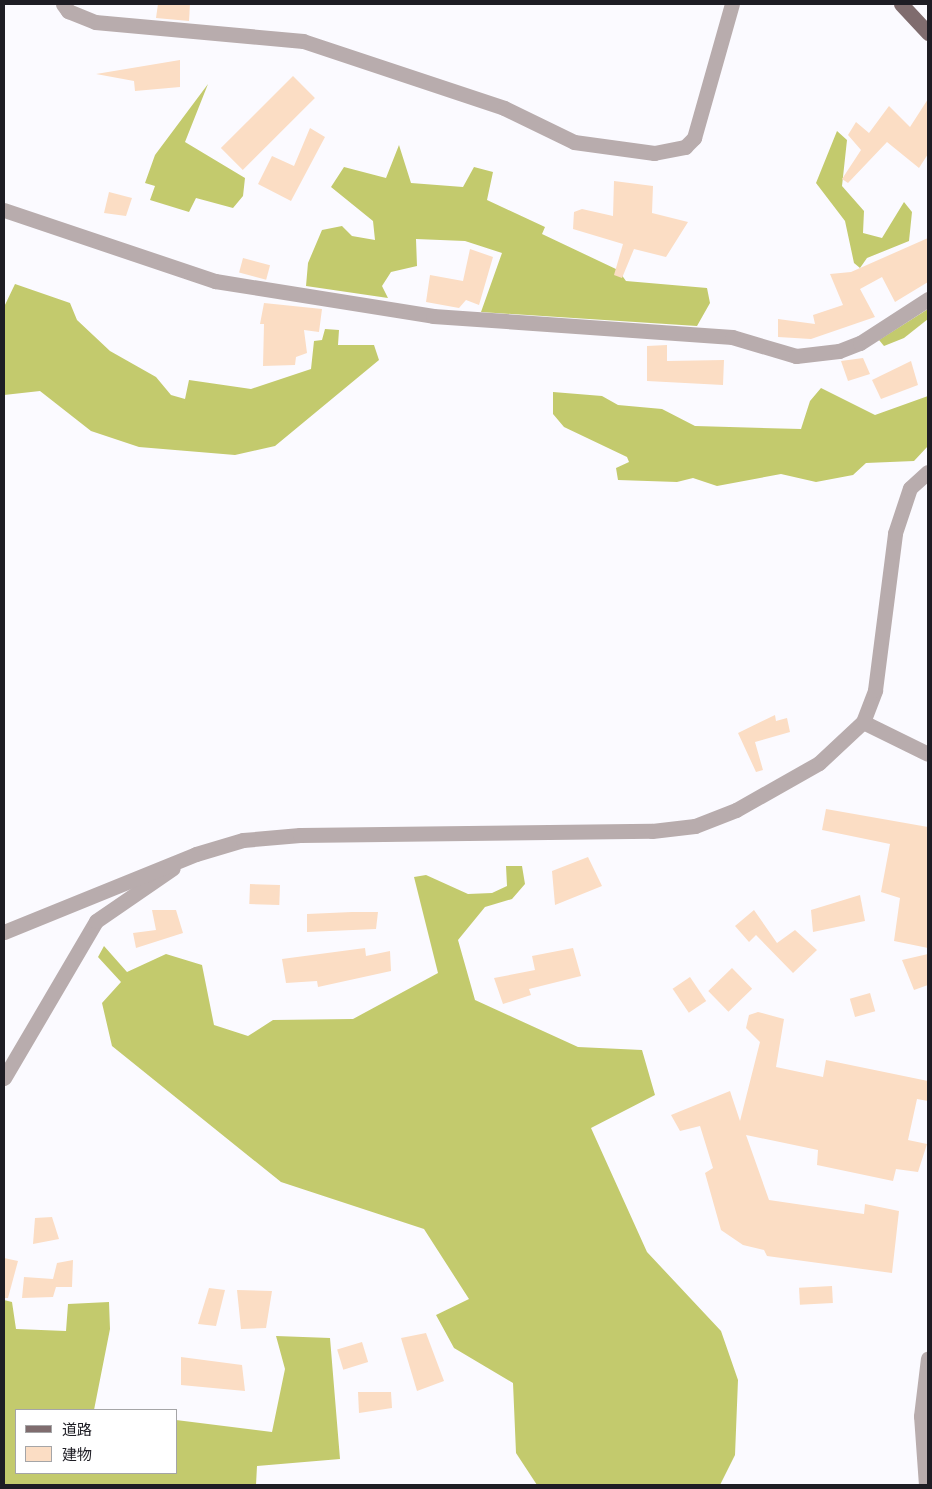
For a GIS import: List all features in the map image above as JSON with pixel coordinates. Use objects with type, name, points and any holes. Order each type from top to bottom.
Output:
[{"type":"main road","points":[[901,4],[928,33]]},
{"type":"street","points":[[63,4],[75,15],[95,22],[303,41],[504,108],[574,142],[654,153],[671,152],[694,138],[732,4]]},
{"type":"street","points":[[4,210],[215,281],[433,316],[732,337],[796,356],[839,351],[860,343],[928,299]]},
{"type":"street","points":[[4,932],[196,854],[243,840],[300,835],[642,831],[695,826],[736,810],[819,763],[863,722],[876,690],[895,533],[910,488],[928,472]]},
{"type":"street","points":[[863,722],[928,754]]},
{"type":"street","points":[[4,1078],[96,921],[196,854]]},
{"type":"street","points":[[926,1485],[921,1416],[928,1358]]},
{"type":"green space","points":[[208,84],[185,142],[245,178],[243,196],[233,208],[196,198],[189,212],[150,200],[155,186],[145,183],[155,155]]},
{"type":"green space","points":[[837,131],[847,140],[842,186],[864,211],[863,233],[882,238],[904,202],[912,212],[909,241],[867,258],[860,268],[854,263],[845,221],[816,183]]},
{"type":"green space","points":[[399,145],[411,183],[463,187],[474,167],[493,172],[487,200],[545,227],[542,234],[618,270],[626,281],[707,288],[710,303],[697,326],[481,312],[502,253],[465,241],[416,239],[417,266],[391,272],[382,286],[388,298],[306,286],[308,263],[322,230],[342,226],[352,236],[375,240],[373,221],[331,187],[344,167],[386,178]]},
{"type":"green space","points":[[15,284],[70,303],[77,320],[110,351],[156,377],[171,395],[185,399],[189,380],[251,389],[311,369],[314,341],[322,340],[325,329],[339,330],[338,345],[374,345],[379,360],[275,446],[235,455],[139,447],[91,431],[40,391],[4,395],[4,307]]},
{"type":"green space","points":[[928,309],[928,319],[904,338],[884,346],[879,340]]},
{"type":"green space","points":[[821,388],[875,415],[928,396],[928,446],[914,461],[866,463],[853,475],[816,482],[781,474],[717,486],[693,478],[677,482],[618,480],[616,468],[629,462],[627,457],[564,427],[553,414],[553,392],[602,396],[618,405],[662,409],[695,426],[801,429],[810,401]]},
{"type":"green space","points":[[506,866],[522,866],[525,884],[512,899],[485,907],[458,940],[475,1000],[578,1047],[642,1050],[655,1095],[591,1128],[647,1252],[721,1331],[738,1380],[735,1455],[720,1485],[537,1485],[516,1453],[513,1383],[454,1348],[436,1315],[469,1299],[424,1229],[281,1182],[112,1046],[102,1003],[121,982],[98,957],[104,946],[127,972],[166,954],[202,965],[214,1025],[248,1036],[273,1020],[353,1019],[438,973],[414,877],[426,875],[468,894],[492,893],[507,886]]},
{"type":"green space","points":[[4,1300],[12,1302],[16,1329],[66,1331],[68,1304],[109,1302],[110,1329],[94,1409],[15,1409],[15,1474],[178,1474],[178,1420],[272,1432],[285,1369],[276,1336],[330,1338],[340,1459],[257,1466],[256,1485],[4,1485]]},
{"type":"building","points":[[158,4],[190,4],[189,21],[156,18]]},
{"type":"building","points":[[180,60],[180,87],[135,91],[134,81],[96,74]]},
{"type":"building","points":[[293,76],[315,98],[243,170],[221,148]]},
{"type":"building","points":[[928,99],[928,154],[919,168],[887,142],[848,183],[842,179],[861,150],[848,135],[856,122],[869,133],[889,106],[910,127]]},
{"type":"building","points":[[310,128],[325,137],[291,201],[258,184],[272,156],[294,166]]},
{"type":"building","points":[[614,181],[653,186],[652,213],[688,222],[666,257],[634,249],[622,278],[614,275],[623,244],[573,229],[574,212],[582,209],[613,216]]},
{"type":"building","points":[[109,192],[132,198],[126,216],[104,213]]},
{"type":"building","points":[[928,238],[928,282],[895,302],[882,277],[860,289],[875,317],[811,339],[778,337],[778,319],[815,324],[813,315],[843,305],[830,274],[851,272]]},
{"type":"building","points":[[470,249],[493,257],[479,305],[466,300],[459,308],[426,302],[430,275],[463,281]]},
{"type":"building","points":[[243,258],[270,265],[266,280],[239,272]]},
{"type":"building","points":[[264,303],[322,309],[319,332],[304,330],[307,353],[296,357],[295,365],[263,366],[264,324],[260,324]]},
{"type":"building","points":[[667,345],[667,361],[724,360],[723,385],[647,381],[647,346]]},
{"type":"building","points":[[863,358],[870,374],[848,381],[841,361]]},
{"type":"building","points":[[911,361],[918,385],[881,399],[872,380]]},
{"type":"building","points":[[775,715],[776,721],[787,718],[790,732],[755,742],[763,770],[756,772],[738,733]]},
{"type":"building","points":[[826,809],[928,827],[928,948],[894,941],[900,898],[881,892],[890,844],[822,830]]},
{"type":"building","points":[[588,857],[602,886],[555,905],[552,871]]},
{"type":"building","points":[[250,884],[280,885],[279,905],[249,904]]},
{"type":"building","points":[[860,895],[865,921],[813,932],[811,910]]},
{"type":"building","points":[[152,910],[176,910],[183,933],[136,948],[133,933],[156,930]]},
{"type":"building","points":[[754,910],[777,943],[795,930],[817,950],[793,973],[756,935],[749,942],[735,926]]},
{"type":"building","points":[[378,912],[376,929],[307,932],[307,914]]},
{"type":"building","points":[[365,948],[366,956],[390,951],[391,971],[318,987],[317,981],[286,983],[282,959]]},
{"type":"building","points":[[573,948],[581,976],[529,989],[531,995],[503,1004],[494,978],[535,970],[532,956]]},
{"type":"building","points":[[928,954],[928,985],[914,990],[902,960]]},
{"type":"building","points":[[732,968],[752,989],[728,1012],[708,991]]},
{"type":"building","points":[[690,977],[706,1001],[689,1013],[673,989]]},
{"type":"building","points":[[870,993],[875,1011],[855,1017],[850,999]]},
{"type":"building","points":[[758,1012],[784,1019],[776,1067],[823,1077],[826,1060],[928,1081],[928,1101],[917,1099],[908,1140],[927,1144],[918,1172],[896,1169],[893,1181],[817,1165],[818,1150],[746,1135],[769,1200],[864,1214],[865,1204],[899,1211],[892,1273],[767,1256],[764,1250],[743,1245],[721,1230],[705,1173],[713,1168],[700,1126],[680,1131],[671,1115],[730,1091],[740,1121],[760,1042],[746,1028],[749,1015]]},
{"type":"building","points":[[52,1217],[59,1239],[33,1244],[35,1218]]},
{"type":"building","points":[[4,1258],[18,1261],[8,1298],[4,1298]]},
{"type":"building","points":[[73,1260],[72,1287],[56,1287],[53,1297],[22,1298],[24,1277],[53,1279],[57,1263]]},
{"type":"building","points":[[832,1286],[833,1303],[800,1305],[799,1288]]},
{"type":"building","points":[[209,1288],[225,1290],[216,1326],[198,1324]]},
{"type":"building","points":[[237,1290],[272,1291],[266,1328],[241,1329]]},
{"type":"building","points":[[426,1333],[444,1381],[417,1391],[401,1338]]},
{"type":"building","points":[[362,1342],[368,1362],[343,1370],[337,1350]]},
{"type":"building","points":[[181,1357],[242,1365],[245,1391],[181,1385]]},
{"type":"building","points":[[358,1392],[391,1392],[392,1408],[359,1413]]}]
